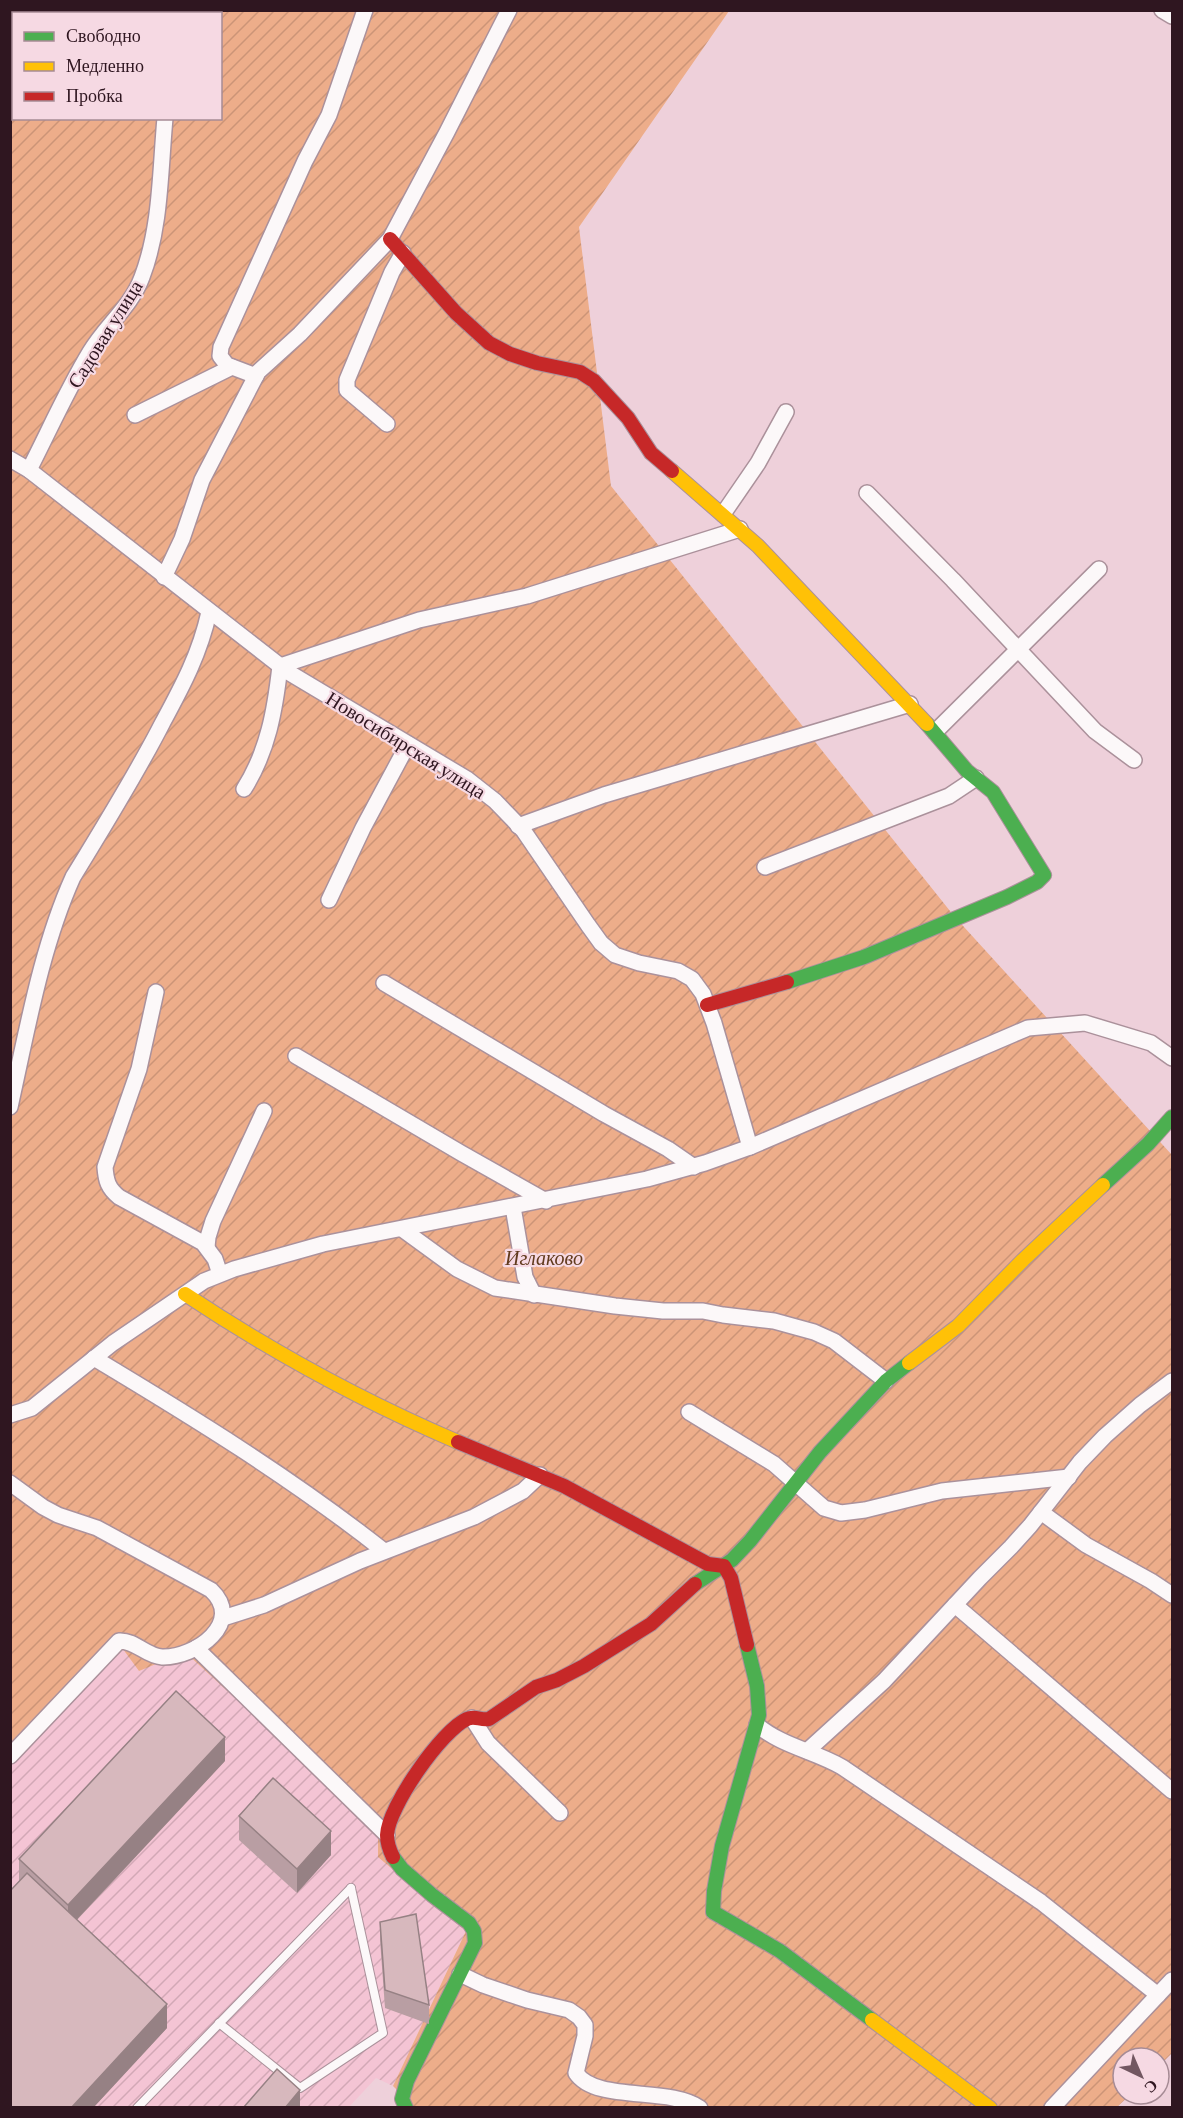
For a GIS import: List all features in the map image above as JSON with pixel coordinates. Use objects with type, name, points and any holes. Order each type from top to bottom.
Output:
[{"type":"street","points":[[183,12],[192,10]]},
{"type":"street","points":[[256,376],[227,365],[220,356],[221,347],[328,115],[365,10]]},
{"type":"street","points":[[164,577],[182,539],[202,480],[256,376],[300,334],[390,239],[509,10]]},
{"type":"street","points":[[1162,10],[1173,16]]},
{"type":"street","name":"Садовая улица","points":[[28,470],[91,350],[135,295],[142,278],[157,219],[165,120]]},
{"type":"street","points":[[390,239],[456,313],[489,343],[510,354],[537,363],[580,372],[594,381],[628,418],[651,453],[740,529],[910,704],[967,771],[993,792],[1044,875],[1037,882],[1007,897],[864,957],[707,1005]]},
{"type":"street","points":[[387,424],[352,396],[347,390],[347,380],[392,272],[403,253]]},
{"type":"street","points":[[135,415],[232,367]]},
{"type":"street","points":[[723,514],[758,463],[786,412]]},
{"type":"street","name":"Новосибирская улица","points":[[10,459],[28,470],[280,666],[467,779],[495,801],[545,861],[601,943],[615,955],[639,963],[678,971],[692,979],[703,994],[707,1005],[750,1147]]},
{"type":"street","points":[[867,494],[1019,649],[1095,731],[1134,760]]},
{"type":"street","points":[[244,789],[263,753],[270,729],[280,666],[418,620],[527,596],[740,529]]},
{"type":"street","points":[[935,732],[1099,568]]},
{"type":"street","points":[[10,1107],[33,1004],[65,894],[150,747],[192,667],[203,638],[209,612]]},
{"type":"street","points":[[518,826],[604,795],[910,704]]},
{"type":"street","points":[[329,900],[363,828],[408,744]]},
{"type":"street","points":[[765,867],[949,796],[976,778]]},
{"type":"street","points":[[384,983],[604,1114],[668,1149],[694,1167]]},
{"type":"street","points":[[156,992],[139,1069],[105,1167],[106,1179],[111,1190],[119,1197],[207,1247],[215,1259],[219,1274]]},
{"type":"street","points":[[10,1415],[32,1408],[112,1343],[204,1281],[219,1274],[323,1244],[546,1201],[694,1167],[750,1147],[1028,1028],[1085,1023],[1151,1043],[1173,1058]]},
{"type":"street","points":[[296,1056],[461,1154],[546,1201]]},
{"type":"street","points":[[207,1247],[213,1221],[264,1111]]},
{"type":"street","points":[[406,2108],[402,2099],[407,2081],[475,1943],[474,1931],[469,1923],[402,1869],[391,1855],[387,1834],[392,1817],[406,1788],[449,1731],[460,1722],[472,1718],[489,1719],[536,1687],[557,1680],[584,1666],[651,1624],[704,1577],[724,1566],[750,1541],[820,1452],[886,1381],[958,1326],[1023,1260],[1141,1150],[1173,1117]]},
{"type":"street","points":[[513,1207],[525,1277],[534,1295]]},
{"type":"street","points":[[402,1229],[473,1279],[495,1288],[663,1311],[703,1311],[774,1321],[814,1332],[834,1341],[886,1381]]},
{"type":"street","points":[[185,1294],[224,1320],[327,1380],[435,1432],[540,1475],[708,1564],[724,1566]]},
{"type":"street","points":[[94,1358],[222,1436],[348,1522],[384,1551]]},
{"type":"street","points":[[807,1751],[884,1681],[1017,1540],[1069,1477],[1123,1418],[1173,1381]]},
{"type":"street","points":[[689,1412],[759,1454],[796,1482],[807,1495],[824,1508],[841,1513],[865,1510],[942,1491],[1069,1477]]},
{"type":"street","points":[[223,1618],[264,1605],[384,1551],[474,1517],[523,1491],[540,1475]]},
{"type":"street","points":[[10,1483],[51,1511],[97,1528],[211,1590],[223,1607],[223,1618],[209,1638],[196,1648],[178,1655],[162,1657],[149,1654],[126,1641],[119,1641],[10,1756]]},
{"type":"street","points":[[1041,1512],[1086,1545],[1173,1595]]},
{"type":"street","points":[[724,1566],[731,1578],[757,1686],[759,1715],[722,1846],[714,1891],[713,1912],[780,1951],[990,2108]]},
{"type":"street","points":[[955,1605],[1173,1791]]},
{"type":"street","points":[[196,1648],[387,1834]]},
{"type":"street","points":[[472,1718],[488,1743],[560,1813]]},
{"type":"street","points":[[757,1725],[780,1741],[842,1767],[993,1868],[1041,1902],[1158,1995]]},
{"type":"street","points":[[460,1974],[483,1985],[527,2000],[569,2010],[579,2017],[585,2025],[585,2036],[576,2073],[585,2084],[605,2089],[685,2099],[700,2108]]},
{"type":"street","points":[[1052,2108],[1173,1980]]},
{"type":"lane","points":[[137,2108],[219,2023],[351,1888],[383,2033],[300,2088],[219,2023]]},
{"type":"shaded area","points":[[120,1645],[185,1652],[379,1830],[466,1931],[393,2086],[376,2078],[349,2107],[11,2107],[10,1761]]},
{"type":"green space","name":"Иглаково","points":[[11,11],[729,11],[579,227],[611,486],[954,916],[1172,1155],[1172,2053],[1171,2046],[1111,2046],[1111,2106],[1117,2107],[414,2107],[393,2086],[466,1931],[378,1857],[378,1830],[185,1652],[139,1671],[120,1645],[11,1761]]},
{"type":"building","points":[[176,1691],[225,1737],[68,1905],[19,1859]]},
{"type":"building","points":[[273,1778],[331,1831],[297,1869],[239,1816]]},
{"type":"building","points":[[27,1873],[167,2004],[71,2108],[10,2108],[10,1891]]},
{"type":"building","points":[[416,1914],[429,2005],[385,1990],[380,1922]]},
{"type":"building","points":[[277,2069],[300,2090],[285,2108],[243,2108]]},
{"type":"traffic: fast","points":[[787,982],[864,957],[1007,897],[1037,882],[1044,875],[993,792],[967,771],[927,724]]},
{"type":"traffic: fast","points":[[1103,1185],[1148,1144],[1172,1117]]},
{"type":"traffic: fast","points":[[695,1584],[732,1560],[750,1541],[820,1452],[886,1381],[909,1363]]},
{"type":"traffic: fast","points":[[747,1645],[757,1686],[759,1715],[722,1846],[714,1891],[713,1912],[780,1951],[872,2020]]},
{"type":"traffic: fast","points":[[393,1857],[402,1869],[469,1923],[474,1931],[475,1943],[407,2081],[402,2099],[406,2108]]},
{"type":"traffic: slow","points":[[672,471],[758,546],[927,724]]},
{"type":"traffic: slow","points":[[909,1363],[958,1326],[1023,1260],[1103,1185]]},
{"type":"traffic: slow","points":[[185,1294],[251,1336],[318,1374],[387,1410],[458,1442]]},
{"type":"traffic: slow","points":[[872,2020],[990,2108]]},
{"type":"traffic: jam","points":[[390,239],[456,313],[489,343],[510,354],[537,363],[580,372],[594,381],[628,418],[651,453],[672,471]]},
{"type":"traffic: jam","points":[[707,1005],[787,982]]},
{"type":"traffic: jam","points":[[458,1442],[564,1486],[708,1564],[724,1566],[731,1578],[747,1645]]},
{"type":"traffic: jam","points":[[393,1857],[387,1835],[396,1807],[431,1753],[456,1726],[470,1718],[489,1719],[536,1687],[557,1680],[584,1666],[651,1624],[695,1584]]}]
